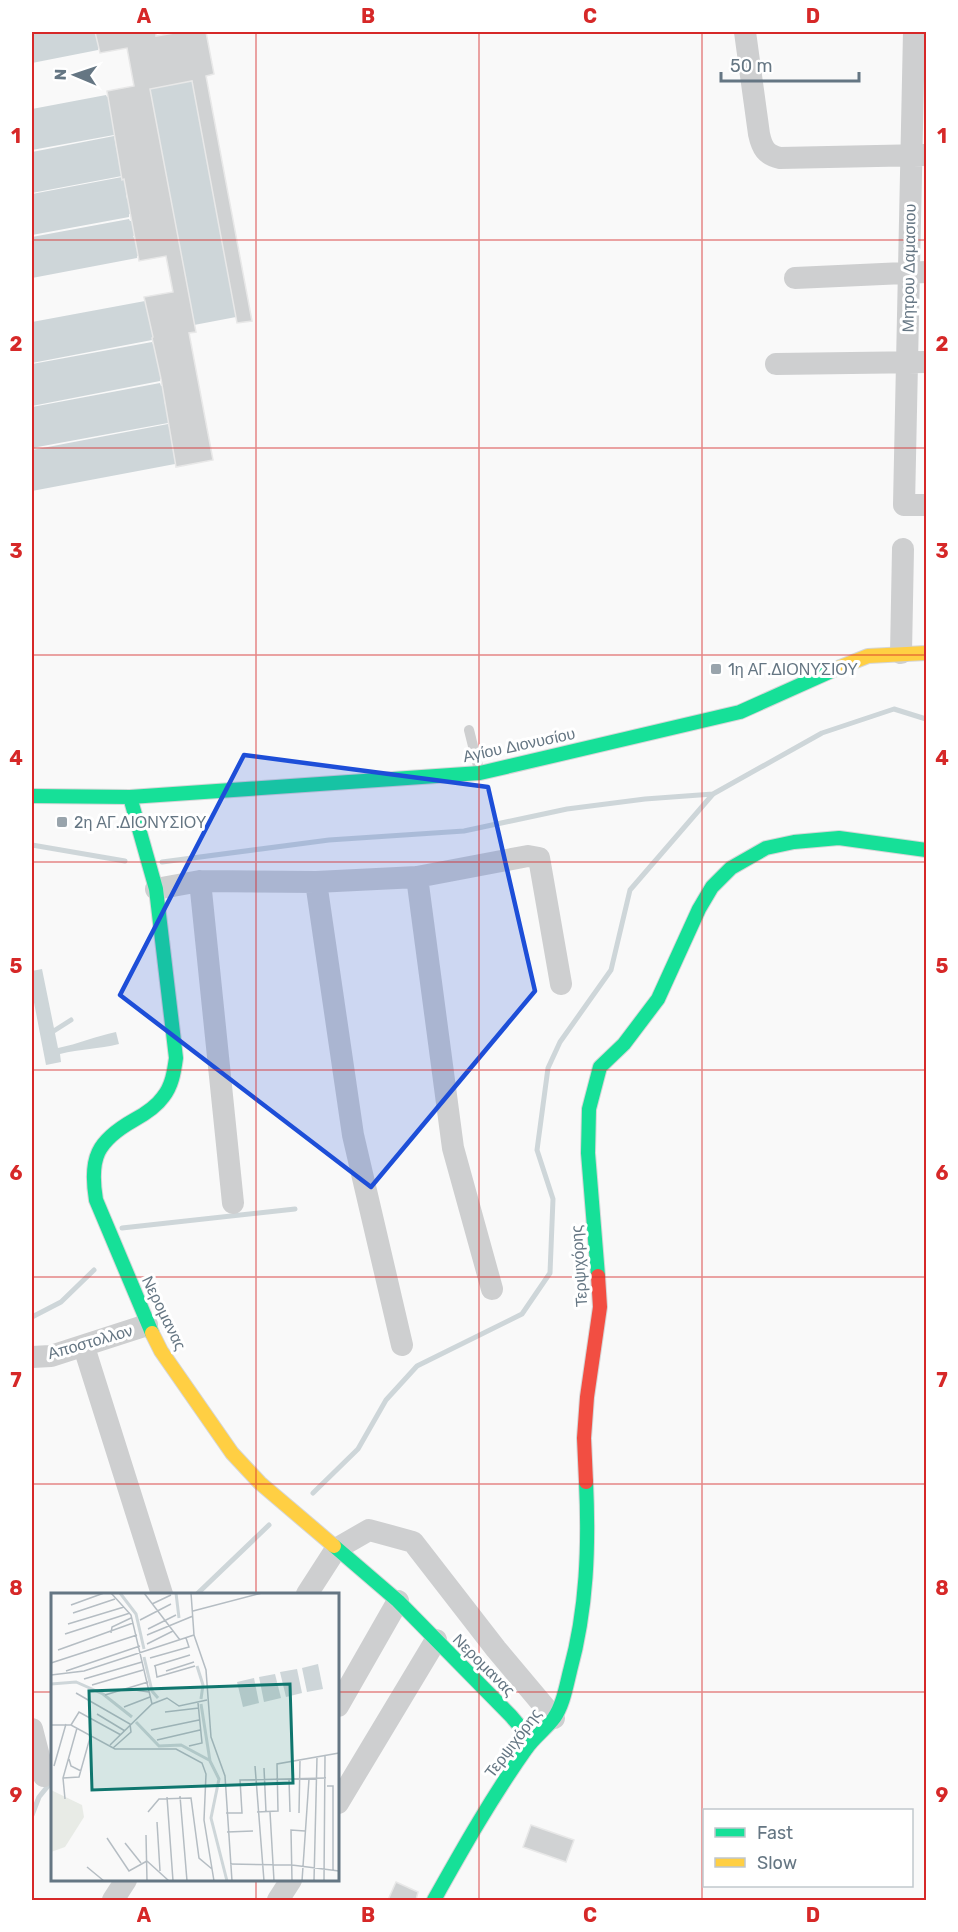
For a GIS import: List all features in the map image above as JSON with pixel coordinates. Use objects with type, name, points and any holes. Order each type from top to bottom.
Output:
[{"type":"street","points":[[745,32],[759,134],[766,153],[780,158],[919,155]]},
{"type":"street","name":"Μητρου Δαμασιου","points":[[915,505],[918,36]]},
{"type":"street","points":[[795,278],[918,272]]},
{"type":"street","points":[[776,364],[917,362]]},
{"type":"street","points":[[901,653],[903,549]]},
{"type":"street","name":"Αγίου Διονυσίου","points":[[32,796],[130,797],[480,773],[741,712],[868,656],[927,653]]},
{"type":"street","name":"Νερομανας","points":[[130,797],[156,889],[176,1058],[175,1074],[170,1089],[160,1103],[110,1136],[99,1149],[94,1164],[93,1181],[96,1200],[147,1325],[192,1398],[232,1453],[260,1483],[398,1601],[511,1716],[522,1729],[528,1746]]},
{"type":"street","name":"Τερψιχόρης","points":[[434,1900],[479,1820],[528,1746],[554,1718],[564,1696],[584,1608],[588,1530],[584,1438],[587,1397],[600,1307],[588,1142],[589,1109],[600,1067],[624,1044],[658,999],[699,909],[712,887],[731,868],[766,848],[816,840],[839,838],[927,850]]},
{"type":"street","points":[[156,889],[200,881],[316,882],[417,877],[528,856],[539,858],[561,984]]},
{"type":"street","points":[[417,877],[453,1148],[492,1289]]},
{"type":"street","points":[[200,881],[233,1203]]},
{"type":"street","points":[[316,882],[353,1134],[402,1345]]},
{"type":"street","name":"Αποστολλον","points":[[33,1359],[84,1347],[147,1325]]},
{"type":"street","points":[[84,1347],[162,1593]]},
{"type":"street","points":[[308,1593],[336,1549],[369,1530],[413,1542],[496,1649],[554,1718]]},
{"type":"street","points":[[339,1704],[398,1601]]},
{"type":"street","points":[[339,1801],[436,1640]]},
{"type":"street","points":[[32,1729],[44,1776]]},
{"type":"street","points":[[113,1900],[125,1881]]},
{"type":"street","points":[[278,1900],[290,1881]]},
{"type":"lane","points":[[469,730],[480,773]]},
{"type":"highlighted area","points":[[244,755],[488,787],[535,991],[371,1187],[120,995]]},
{"type":"shaded area","points":[[32,32],[124,32],[126,42],[32,63]]},
{"type":"shaded area","points":[[192,81],[236,317],[194,325],[150,89]]},
{"type":"shaded area","points":[[136,92],[111,112],[111,116],[142,127],[114,132],[114,135],[32,150],[32,109],[106,95],[107,97]]},
{"type":"shaded area","points":[[114,136],[122,176],[32,193],[32,152]]},
{"type":"shaded area","points":[[151,174],[154,189],[126,194],[127,199],[154,194],[157,209],[129,214],[129,217],[32,235],[32,194],[122,177],[123,180]]},
{"type":"shaded area","points":[[159,216],[161,230],[133,236],[135,240],[162,235],[165,251],[32,278],[32,237],[129,219],[130,221]]},
{"type":"shaded area","points":[[145,301],[150,322],[180,332],[152,338],[152,340],[32,363],[32,322]]},
{"type":"shaded area","points":[[182,339],[156,359],[158,363],[188,374],[32,406],[32,364],[152,342],[153,344]]},
{"type":"shaded area","points":[[189,380],[192,395],[164,400],[165,404],[193,400],[196,415],[168,420],[168,423],[32,448],[32,407],[160,383],[161,386]]},
{"type":"shaded area","points":[[197,422],[175,464],[32,491],[32,450],[168,424],[169,427]]},
{"type":"shaded area","points":[[42,969],[58,1048],[116,1032],[119,1044],[60,1054],[61,1062],[46,1065],[32,992],[32,971]]},
{"type":"building","points":[[95,32],[156,32],[156,36],[180,32],[206,32],[214,74],[206,76],[252,321],[237,323],[192,81],[150,89],[196,332],[189,333],[213,460],[176,467],[144,297],[173,292],[166,256],[139,261],[124,179],[122,180],[107,91],[134,86],[127,48],[100,53]]},
{"type":"building","points":[[531,1825],[574,1840],[566,1862],[523,1847]]},
{"type":"building","points":[[396,1882],[418,1892],[416,1900],[388,1900]]},
{"type":"waterway","points":[[162,862],[329,840],[464,831],[567,809],[645,799],[713,794],[822,733],[894,709],[926,719]]},
{"type":"waterway","points":[[313,1493],[358,1449],[386,1400],[417,1366],[522,1314],[550,1273],[553,1199],[537,1150],[548,1068],[560,1042],[611,970],[630,890],[713,794]]},
{"type":"waterway","points":[[32,845],[125,861]]},
{"type":"waterway","points":[[49,1034],[71,1020]]},
{"type":"waterway","points":[[122,1228],[295,1209]]},
{"type":"waterway","points":[[32,1317],[61,1302],[94,1270]]},
{"type":"waterway","points":[[198,1593],[269,1525]]},
{"type":"waterway","points":[[32,1815],[39,1797],[51,1782]]},
{"type":"traffic: fast","points":[[32,796],[130,797],[480,773],[740,712],[838,668]]},
{"type":"traffic: fast","points":[[130,797],[156,889],[176,1058],[171,1084],[160,1101],[146,1113],[111,1135],[98,1152],[94,1185],[96,1200],[152,1333]]},
{"type":"traffic: fast","points":[[598,1276],[588,1153],[589,1109],[600,1067],[624,1044],[658,999],[699,909],[712,887],[731,868],[766,848],[794,842],[839,838],[926,850]]},
{"type":"traffic: fast","points":[[434,1900],[501,1786],[529,1745],[554,1718],[562,1702],[576,1648],[586,1577],[586,1482]]},
{"type":"traffic: fast","points":[[334,1546],[398,1601],[511,1716],[522,1729],[528,1746]]},
{"type":"traffic: slow","points":[[838,668],[868,656],[926,653]]},
{"type":"traffic: slow","points":[[152,1333],[161,1351],[232,1453],[260,1483],[334,1546]]},
{"type":"traffic: jam","points":[[586,1482],[584,1438],[587,1397],[600,1307],[598,1276]]},
{"type":"place","name":"1η ΑΓ.ΔΙΟΝΥΣΙΟΥ","points":[[716,669]]},
{"type":"place","name":"2η ΑΓ.ΔΙΟΝΥΣΙΟΥ","points":[[62,822]]}]
